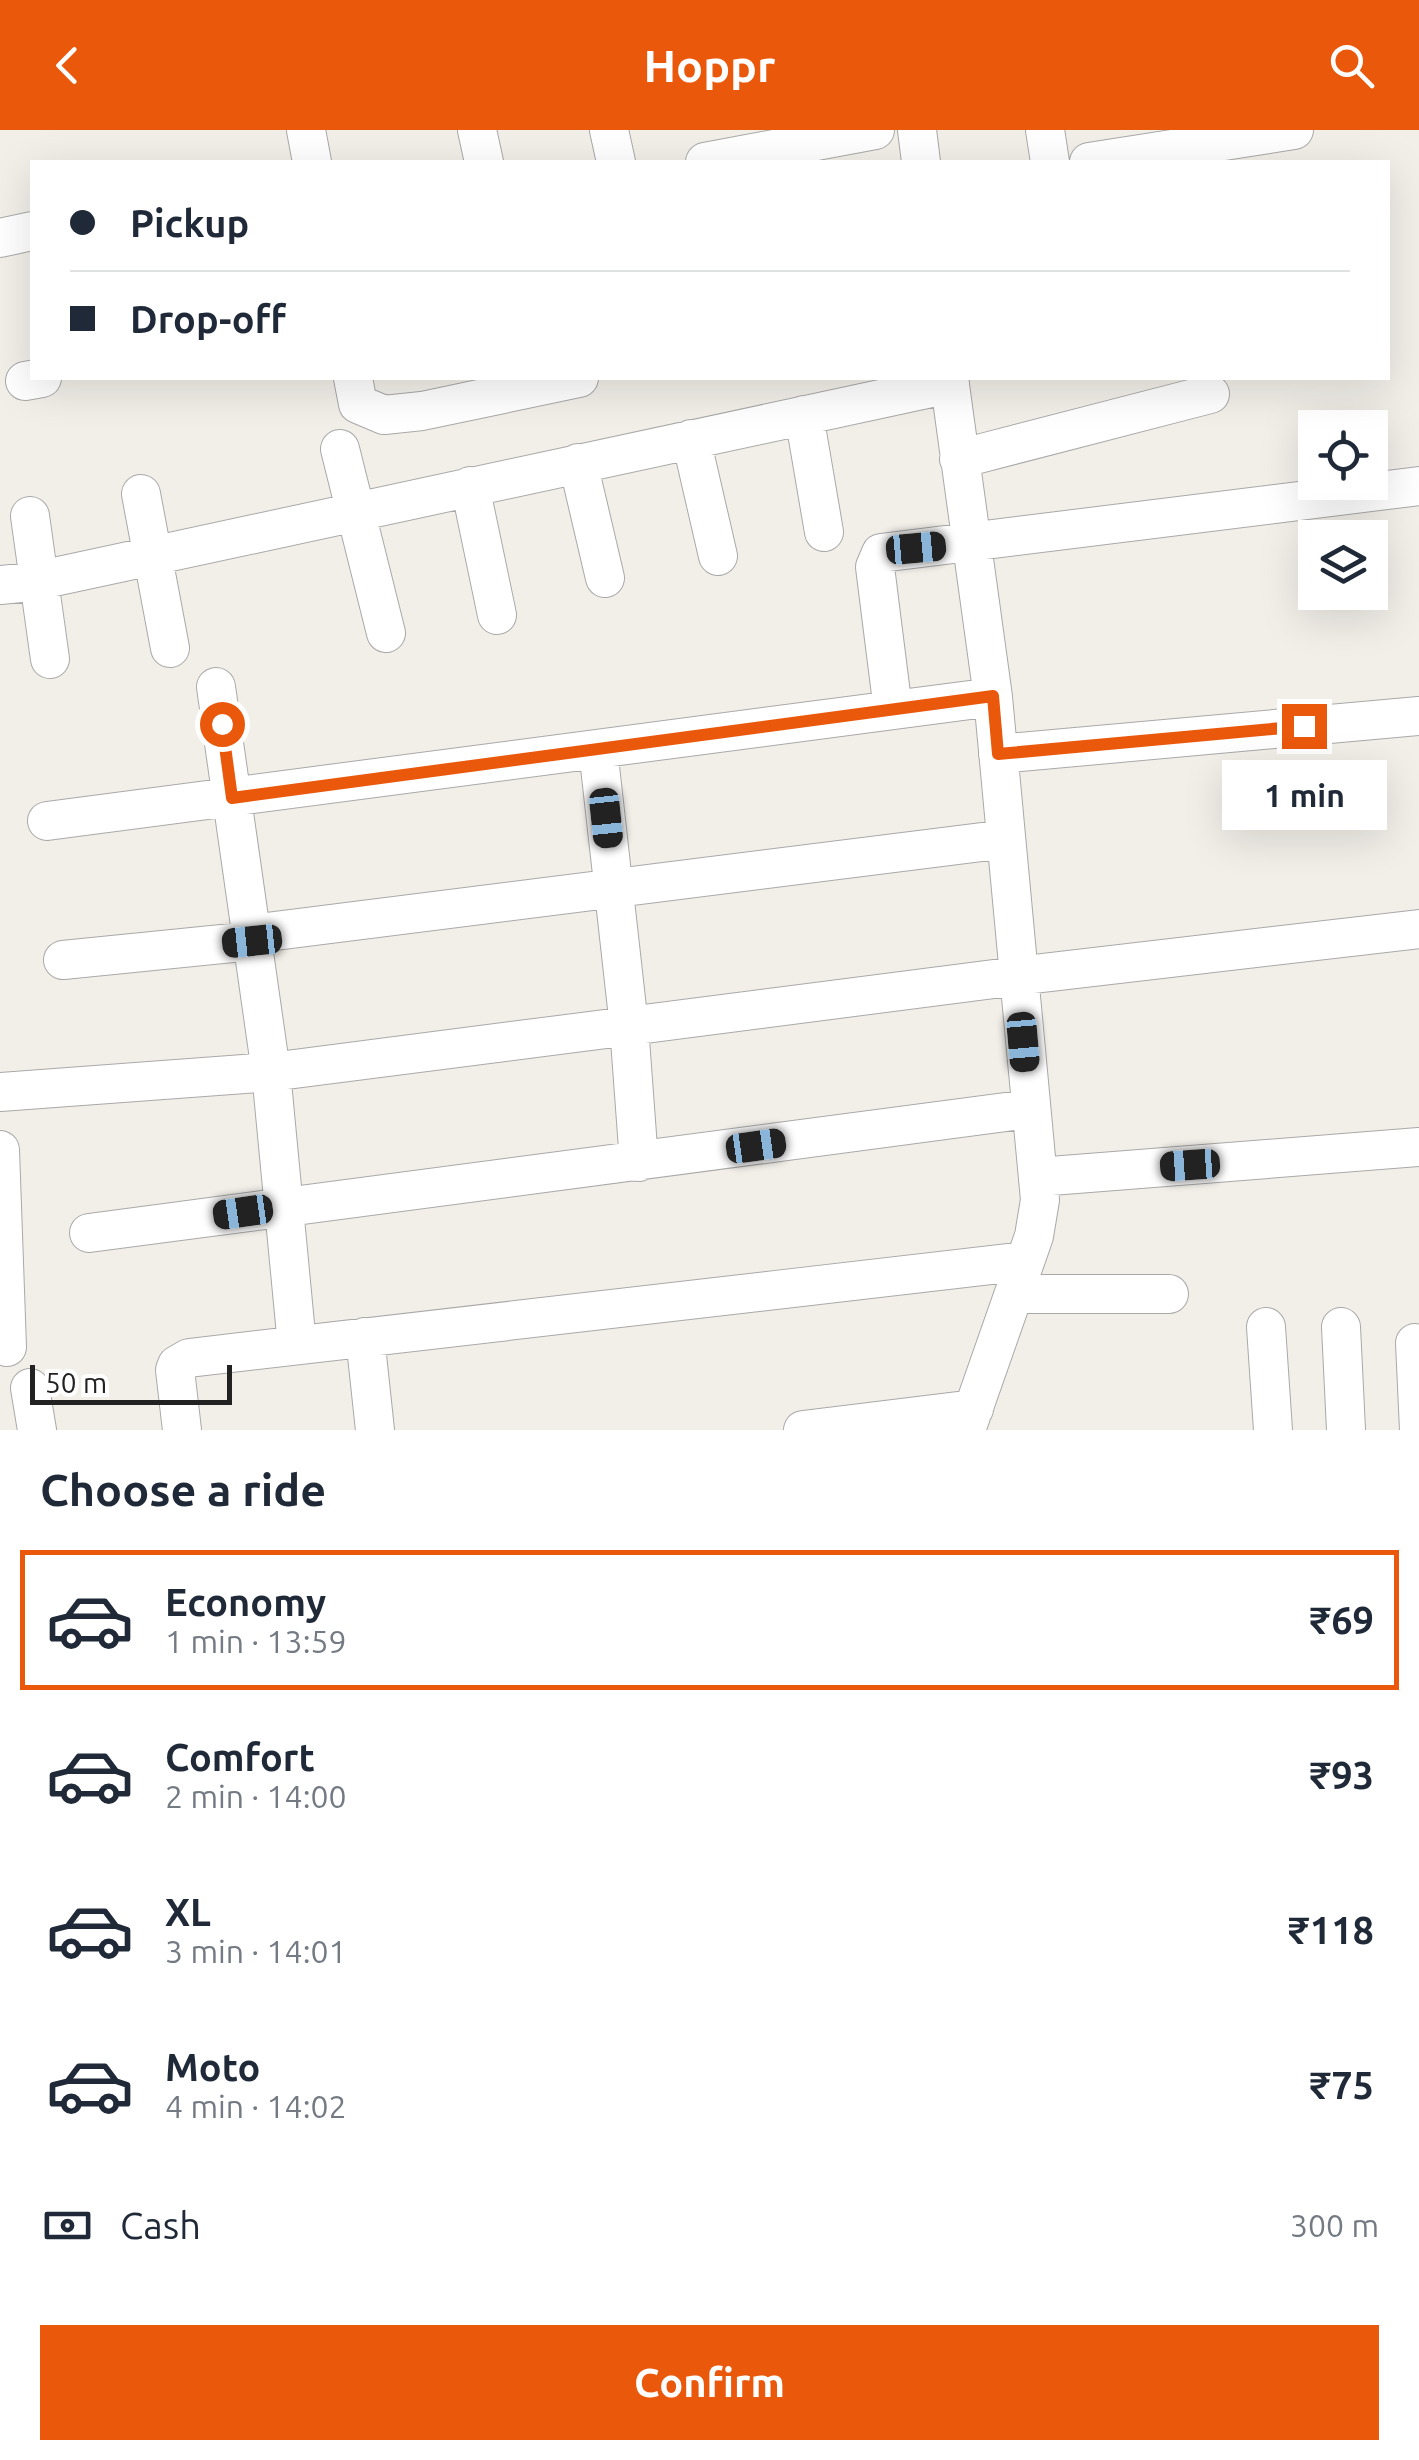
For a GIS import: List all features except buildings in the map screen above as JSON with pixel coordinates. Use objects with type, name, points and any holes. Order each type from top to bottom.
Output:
[{"type":"street","points":[[306,130],[312,160]]},
{"type":"street","points":[[477,130],[484,160]]},
{"type":"street","points":[[610,130],[616,160]]},
{"type":"street","points":[[711,160],[745,149],[875,130]]},
{"type":"street","points":[[917,130],[921,160]]},
{"type":"street","points":[[1046,130],[1050,160]]},
{"type":"street","points":[[1099,160],[1228,135],[1294,130]]},
{"type":"street","points":[[0,238],[30,231]]},
{"type":"street","points":[[353,380],[358,404],[384,415],[422,411],[569,380]]},
{"type":"street","points":[[0,585],[42,580],[950,381],[993,696],[1039,1217],[970,1420],[803,1430]]},
{"type":"street","points":[[960,459],[1210,394]]},
{"type":"street","points":[[804,415],[824,532]]},
{"type":"street","points":[[691,439],[718,556]]},
{"type":"street","points":[[340,448],[386,633]]},
{"type":"street","points":[[578,463],[605,578]]},
{"type":"street","points":[[470,486],[497,615]]},
{"type":"street","points":[[893,710],[876,558],[888,550],[971,544],[1419,486]]},
{"type":"street","points":[[141,494],[170,648]]},
{"type":"street","points":[[30,516],[42,580],[50,659]]},
{"type":"street","points":[[216,686],[271,1072],[297,1345]]},
{"type":"street","points":[[46,821],[993,696]]},
{"type":"street","points":[[998,754],[1419,716]]},
{"type":"street","points":[[598,749],[629,1026],[638,1162]]},
{"type":"street","points":[[64,960],[1006,838]]},
{"type":"street","points":[[0,1092],[271,1072],[1419,929]]},
{"type":"street","points":[[89,1233],[1029,1109]]},
{"type":"street","points":[[1038,1176],[1419,1147]]},
{"type":"street","points":[[0,1150],[7,1347]]},
{"type":"street","points":[[182,1430],[175,1370],[182,1361],[297,1345],[1020,1278],[1169,1294]]},
{"type":"street","points":[[1266,1327],[1273,1430]]},
{"type":"street","points":[[1341,1327],[1346,1430]]},
{"type":"street","points":[[365,1337],[375,1430]]},
{"type":"street","points":[[1415,1344],[1419,1430]]},
{"type":"street","points":[[30,1388],[38,1430]]},
{"type":"route","points":[[222,724],[232,798],[993,696],[998,754],[1304,726]]}]
